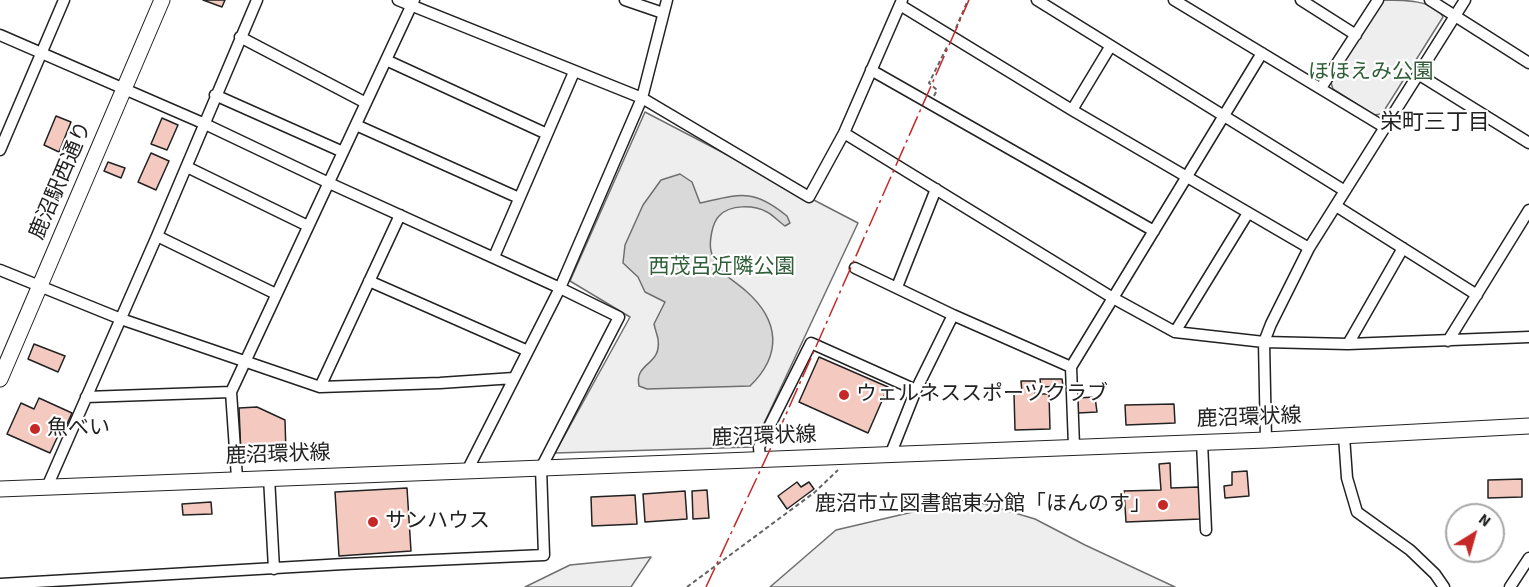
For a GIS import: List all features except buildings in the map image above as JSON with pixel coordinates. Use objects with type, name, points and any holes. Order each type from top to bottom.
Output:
[{"type":"main road","name":"鹿沼駅西通り","points":[[0,379],[162,0]]},
{"type":"main road","name":"鹿沼環状線","points":[[0,489],[237,478],[1266,440],[1529,426]]},
{"type":"street","points":[[0,150],[64,0]]},
{"type":"street","points":[[47,487],[257,0]]},
{"type":"street","points":[[398,0],[413,3],[574,72],[642,98],[809,197],[844,133],[901,2],[1072,110],[1309,248]]},
{"type":"street","points":[[625,0],[663,13]]},
{"type":"street","points":[[467,471],[560,288],[642,98],[667,0]]},
{"type":"street","points":[[1037,0],[1345,191]]},
{"type":"street","points":[[1174,0],[1384,127]]},
{"type":"street","points":[[1301,0],[1356,35]]},
{"type":"street","points":[[1321,88],[1378,0]]},
{"type":"street","points":[[1430,0],[1529,63]]},
{"type":"street","points":[[1266,440],[1264,342],[1309,248],[1465,0]]},
{"type":"street","points":[[237,478],[231,392],[413,3]]},
{"type":"street","points":[[0,35],[205,124],[619,317],[541,468],[544,555],[0,584]]},
{"type":"street","points":[[240,37],[366,103]]},
{"type":"street","points":[[1072,110],[1110,46]]},
{"type":"street","points":[[1074,446],[1071,367],[1262,53]]},
{"type":"street","points":[[386,60],[548,134]]},
{"type":"street","points":[[871,70],[1154,231]]},
{"type":"street","points":[[494,257],[574,72]]},
{"type":"street","points":[[1418,74],[1529,143]]},
{"type":"street","points":[[215,95],[343,152]]},
{"type":"street","points":[[356,125],[519,198]]},
{"type":"street","points":[[844,133],[1113,298],[1175,332],[1264,342],[1348,344],[1529,337]]},
{"type":"street","points":[[187,166],[308,226]]},
{"type":"street","points":[[897,287],[936,189]]},
{"type":"street","points":[[1336,206],[1477,295]]},
{"type":"street","points":[[1448,341],[1529,210]]},
{"type":"street","points":[[1175,332],[1248,213]]},
{"type":"street","points":[[320,387],[400,215]]},
{"type":"street","points":[[157,236],[276,294]]},
{"type":"street","points":[[1348,344],[1403,248]]},
{"type":"street","points":[[855,268],[953,315],[1071,367]]},
{"type":"street","points":[[0,270],[121,319],[320,387],[514,378]]},
{"type":"street","points":[[369,281],[528,351]]},
{"type":"street","points":[[891,453],[916,390],[953,315]]},
{"type":"street","points":[[760,459],[759,447],[811,343],[916,390]]},
{"type":"street","points":[[86,397],[231,392]]},
{"type":"street","points":[[1344,436],[1347,478],[1357,512],[1410,550],[1435,574],[1444,587]]},
{"type":"street","points":[[1202,442],[1206,530]]},
{"type":"street","points":[[269,477],[274,569]]},
{"type":"street","points":[[1510,587],[1529,558]]},
{"type":"path","points":[[931,104],[937,90],[929,83],[968,0]]},
{"type":"path","points":[[687,587],[815,492],[838,470]]},
{"type":"green space","name":"ほほえみ公園","points":[[1383,0],[1426,4],[1439,11],[1443,17],[1382,114],[1374,115],[1333,89],[1330,80]]},
{"type":"green space","name":"西茂呂近隣公園","points":[[645,112],[858,223],[753,447],[555,453],[630,317],[570,281]]},
{"type":"green space","points":[[968,499],[1035,519],[1175,587],[770,587],[836,530]]},
{"type":"green space","points":[[651,557],[631,587],[525,587],[570,565]]},
{"type":"shaded area","points":[[680,174],[692,182],[700,203],[726,197],[755,197],[775,207],[787,216],[790,223],[785,226],[762,210],[749,207],[736,208],[729,209],[719,216],[712,233],[711,251],[716,264],[757,302],[771,326],[772,350],[768,362],[750,386],[647,389],[639,386],[640,372],[656,354],[658,348],[654,324],[665,302],[645,292],[638,277],[623,263],[625,245],[643,205],[661,180]]},
{"type":"power","points":[[706,587],[780,428],[969,0]]},
{"type":"place","name":"ウェルネススポーツクラブ","points":[[844,395]]},
{"type":"place","name":"魚べい","points":[[35,429]]},
{"type":"place","name":"鹿沼市立図書館東分館「ほんのす」","points":[[1163,505]]},
{"type":"place","name":"サンハウス","points":[[373,522]]},
{"type":"district","name":"栄町三丁目","points":[[1435,124]]}]
